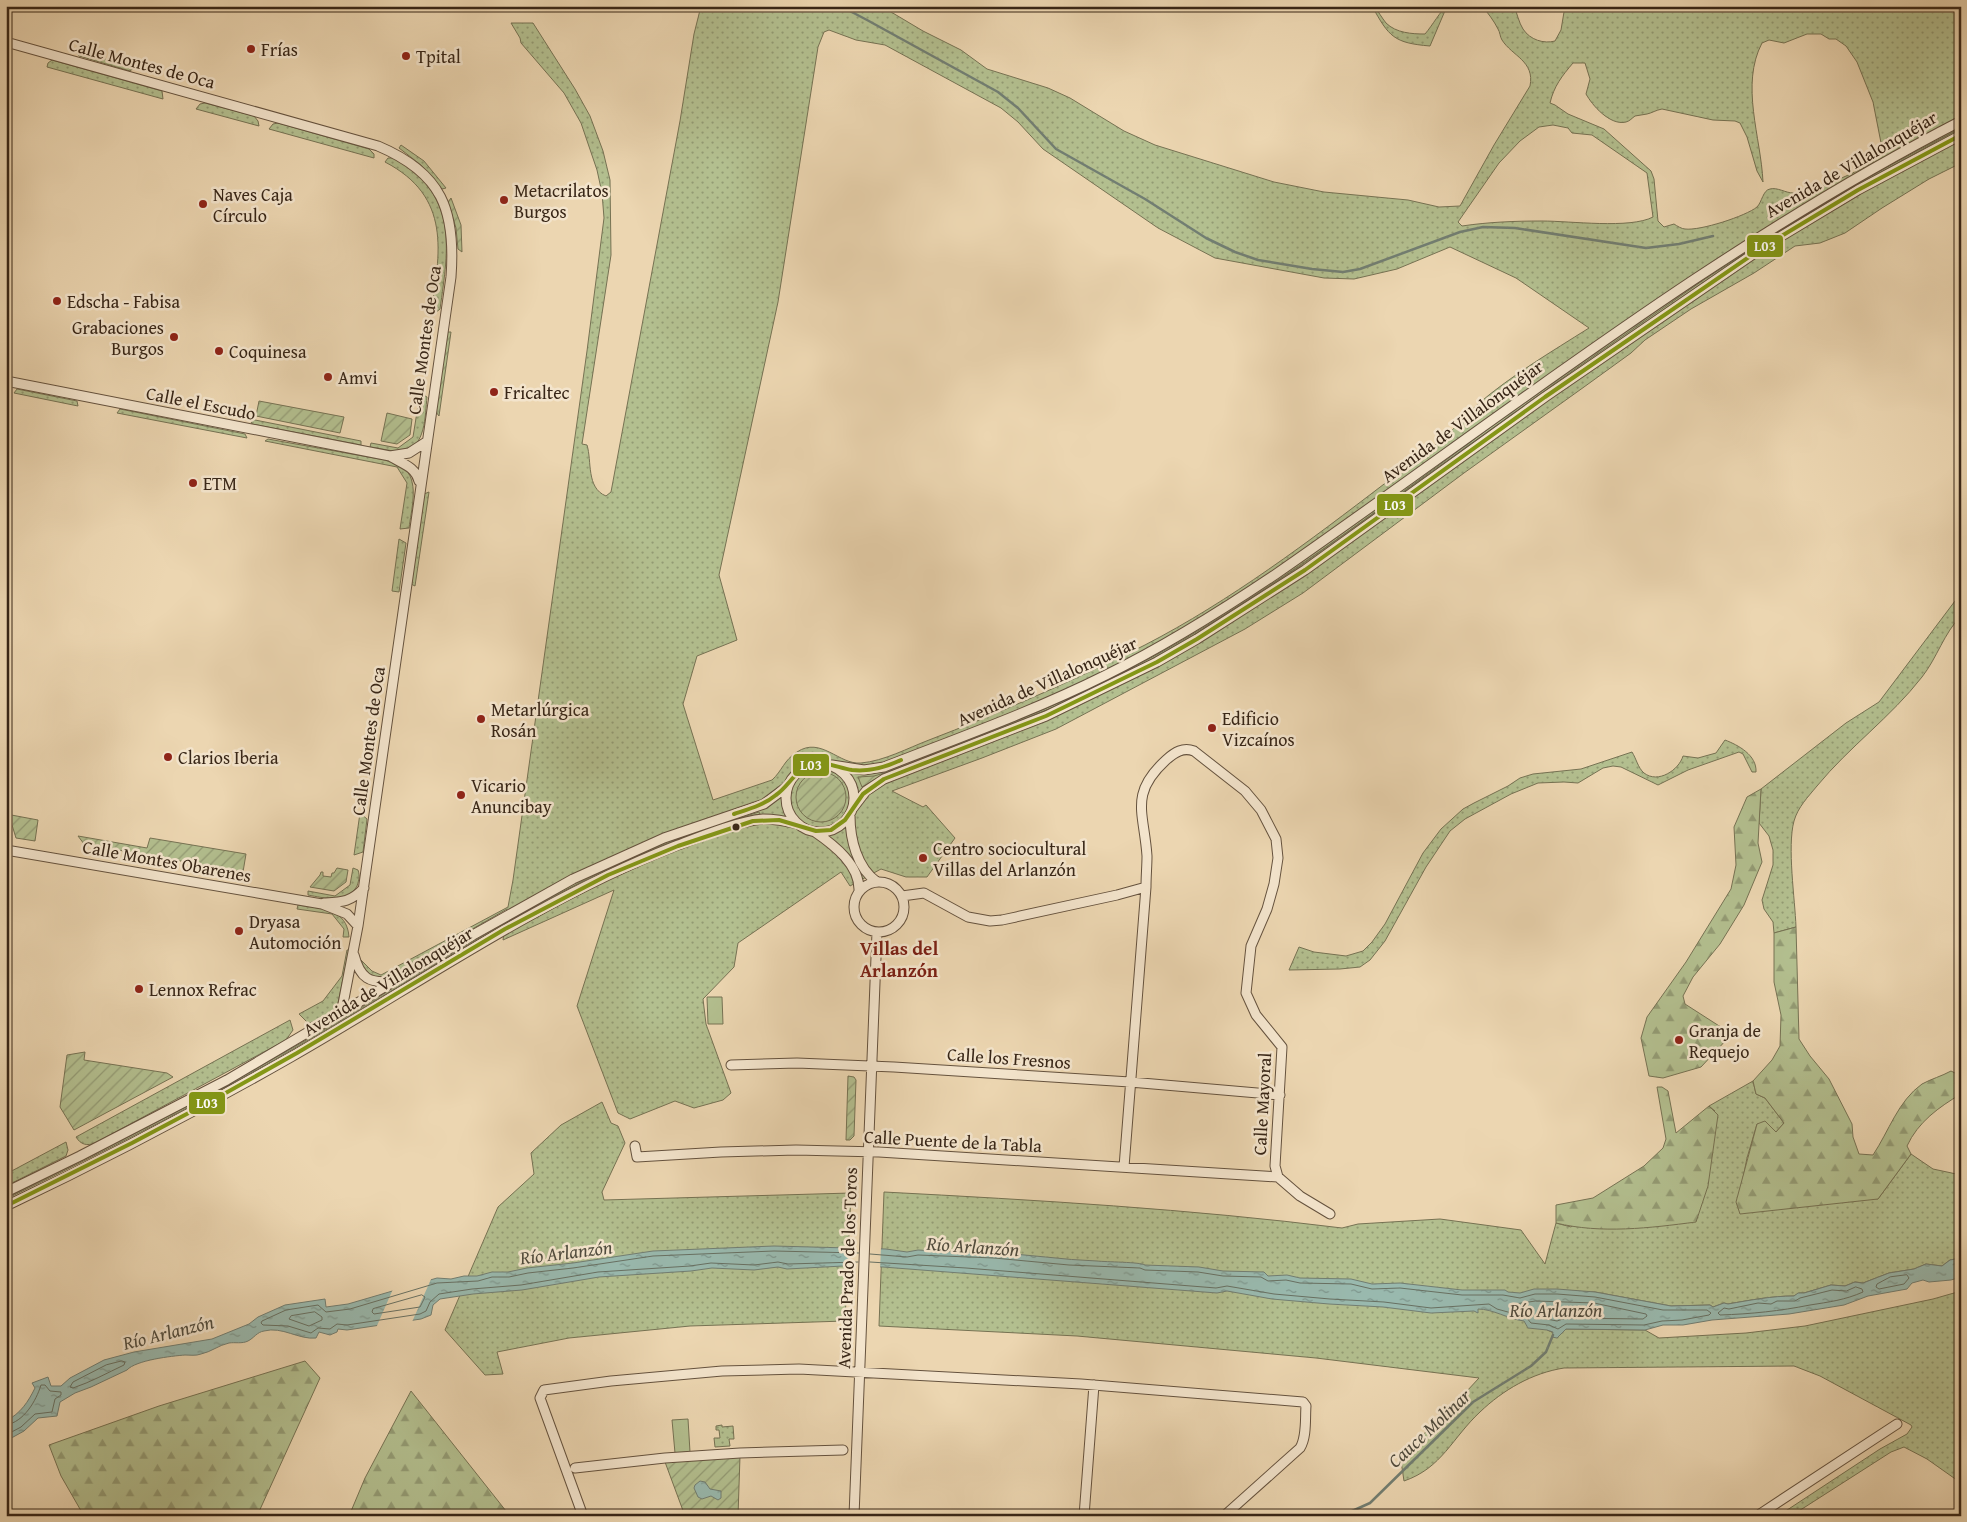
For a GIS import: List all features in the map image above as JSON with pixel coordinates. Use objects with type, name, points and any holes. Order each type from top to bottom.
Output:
[{"type":"street","name":"Calle Montes de Oca","points":[[6,42],[373,144],[404,158],[419,169],[432,184],[443,202],[450,222],[452,239],[451,277],[420,484],[364,888],[354,953],[343,1004],[338,1016]]},
{"type":"street","name":"Avenida de Villalonquéjar","points":[[832,765],[864,770],[884,767],[1065,695],[1106,676],[1182,634],[1276,574],[1586,352],[1731,254],[1832,192],[1961,121]]},
{"type":"street","name":"Avenida de Villalonquéjar","points":[[851,812],[866,791],[884,779],[1012,731],[1100,691],[1157,662],[1241,612],[1305,570],[1623,342],[1765,246],[1858,190],[1961,135]]},
{"type":"street","name":"Calle el Escudo","points":[[6,381],[390,456],[412,468],[417,473],[420,484]]},
{"type":"street","name":"Calle el Escudo","points":[[390,456],[409,453],[426,442]]},
{"type":"street","name":"Calle Mayoral","points":[[1124,1167],[1146,887],[1146,856],[1140,805],[1144,790],[1155,770],[1173,754],[1189,750],[1194,751],[1246,791],[1261,810],[1276,839],[1278,858],[1274,884],[1268,909],[1251,946],[1246,993],[1256,1015],[1282,1047],[1275,1166],[1278,1177],[1300,1196],[1330,1214]]},
{"type":"street","points":[[860,891],[858,879],[843,854],[833,844],[815,832],[798,824],[791,816],[787,806],[788,786],[797,773],[811,764],[822,763],[832,765],[842,770],[849,778],[855,798],[851,812],[852,844],[872,878],[877,882],[892,885],[902,896],[904,904],[901,919],[891,930],[877,932],[868,930],[857,920],[854,905],[864,886],[877,882]]},
{"type":"street","name":"Avenida de Villalonquéjar","points":[[6,1192],[196,1096],[338,1016],[506,916],[593,869],[664,838],[764,804],[788,786]]},
{"type":"street","points":[[815,832],[825,832],[843,824],[851,812]]},
{"type":"street","name":"Avenida de Villalonquéjar","points":[[6,1206],[192,1112],[300,1052],[482,944],[609,875],[690,841],[757,820],[778,819],[798,824]]},
{"type":"street","name":"Calle Montes Obarenes","points":[[6,850],[322,904],[347,914],[358,926]]},
{"type":"street","points":[[902,896],[924,894],[968,917],[990,921],[1062,907],[1146,887]]},
{"type":"street","name":"Calle Montes Obarenes","points":[[322,904],[348,901],[356,897],[364,888]]},
{"type":"street","name":"Avenida Prado de los Toros","points":[[854,1516],[877,932]]},
{"type":"street","points":[[354,953],[358,968],[367,978],[382,983],[396,981]]},
{"type":"street","name":"Calle los Fresnos","points":[[736,1075],[733,1065],[797,1063],[1130,1082],[1280,1096]]},
{"type":"street","name":"Calle Puente de la Tabla","points":[[636,1146],[637,1157],[796,1150],[868,1152],[1278,1177]]},
{"type":"street","points":[[583,1516],[540,1398],[544,1390],[611,1381],[722,1371],[799,1369],[1094,1385],[1300,1402],[1305,1404],[1303,1443],[1300,1448],[1224,1516]]},
{"type":"street","points":[[1084,1516],[1094,1385]]},
{"type":"street","points":[[1757,1516],[1896,1424]]},
{"type":"street","points":[[575,1468],[712,1455],[842,1450]]},
{"type":"green space","points":[[701,6],[881,6],[923,31],[961,50],[987,69],[1048,88],[1070,98],[1124,131],[1155,145],[1274,182],[1324,192],[1408,200],[1439,207],[1460,206],[1530,86],[1531,78],[1526,65],[1506,46],[1495,23],[1482,6],[1514,6],[1520,24],[1526,33],[1533,38],[1546,42],[1555,41],[1561,30],[1565,6],[1961,6],[1961,163],[1929,179],[1845,233],[1820,243],[1795,246],[1754,273],[1691,309],[1645,340],[1631,353],[1464,473],[1303,593],[1245,629],[1056,729],[892,791],[923,807],[926,805],[955,838],[927,877],[906,877],[881,869],[850,886],[841,872],[738,943],[734,967],[703,999],[706,1024],[731,1093],[723,1100],[694,1108],[675,1101],[630,1119],[618,1113],[577,1006],[614,890],[503,940],[507,909],[384,980],[368,974],[359,958],[372,971],[381,975],[508,907],[513,880],[604,218],[602,193],[597,170],[581,123],[564,93],[521,43],[511,23],[533,23],[575,89],[590,116],[603,151],[610,180],[611,255],[582,444],[587,445],[595,487],[606,496],[611,492],[680,121],[694,34]],"holes":[[[829,30],[856,40],[885,45],[1001,108],[1018,122],[1043,149],[1158,228],[1215,258],[1324,278],[1354,279],[1397,269],[1450,247],[1516,278],[1589,328],[1504,383],[1478,404],[1426,453],[1284,559],[1223,600],[1161,636],[1030,699],[887,757],[861,763],[845,760],[822,749],[806,748],[789,758],[772,780],[713,800],[683,704],[697,656],[737,640],[719,575],[778,302],[818,47],[824,32]],[[1807,34],[1821,34],[1829,39],[1836,39],[1846,46],[1857,62],[1873,102],[1883,153],[1877,159],[1855,172],[1802,192],[1793,193],[1776,189],[1768,190],[1759,205],[1751,211],[1701,228],[1682,228],[1674,224],[1664,227],[1658,221],[1654,179],[1651,171],[1604,129],[1568,114],[1550,103],[1554,91],[1565,72],[1573,63],[1585,63],[1590,79],[1586,94],[1602,114],[1614,121],[1626,122],[1635,116],[1649,114],[1662,109],[1713,120],[1740,123],[1747,137],[1757,171],[1763,182],[1752,94],[1756,59],[1762,43],[1769,40],[1784,43]],[[1553,125],[1568,128],[1572,133],[1592,135],[1647,173],[1653,217],[1643,221],[1615,224],[1532,221],[1462,226],[1458,222],[1499,163],[1520,141],[1539,127]]]},
{"type":"green space","points":[[1372,6],[1374,6],[1386,23],[1394,29],[1425,34],[1447,6],[1430,46],[1408,43],[1394,36],[1383,25]]},
{"type":"green space","points":[[75,51],[135,67],[130,71],[79,56]]},
{"type":"green space","points":[[52,60],[162,91],[163,99],[47,67],[48,63]]},
{"type":"green space","points":[[205,103],[254,116],[259,126],[196,109],[200,104]]},
{"type":"green space","points":[[278,123],[369,149],[374,154],[374,158],[269,129],[273,124]]},
{"type":"green space","points":[[1961,128],[1852,188],[1778,232],[1705,279],[1578,367],[1300,566],[1197,633],[1138,667],[1061,704],[879,777],[862,787],[858,777],[874,776],[888,772],[963,743],[1074,696],[1146,661],[1223,616],[1305,562],[1558,378],[1669,301],[1783,228],[1842,193]]},
{"type":"green space","points":[[401,145],[424,161],[446,188],[442,189],[421,165],[399,148]]},
{"type":"green space","points":[[388,158],[394,158],[415,173],[429,188],[439,205],[444,224],[446,264],[440,309],[434,314],[431,314],[437,269],[437,228],[431,209],[422,192],[407,176],[385,162]]},
{"type":"green space","points":[[451,198],[461,225],[462,252],[458,249],[456,228],[448,202]]},
{"type":"green space","points":[[447,332],[451,332],[439,416],[436,412]]},
{"type":"green space","points":[[17,389],[77,401],[78,406],[14,393]]},
{"type":"green space","points":[[420,393],[427,397],[423,430],[416,444],[410,449],[402,451],[370,447],[371,443],[398,448],[413,437]]},
{"type":"green space","points":[[259,401],[344,417],[340,433],[256,416]]},
{"type":"green space","points":[[120,409],[245,434],[247,438],[117,413]]},
{"type":"green space","points":[[387,413],[412,419],[410,435],[397,444],[381,441]]},
{"type":"green space","points":[[250,419],[361,441],[361,445],[252,424]]},
{"type":"green space","points":[[268,439],[385,460],[404,468],[410,476],[413,490],[409,528],[400,529],[407,483],[397,467],[265,441]]},
{"type":"green space","points":[[429,492],[415,586],[411,584],[424,494]]},
{"type":"green space","points":[[399,539],[406,543],[399,592],[392,591]]},
{"type":"green space","points":[[1961,593],[1961,616],[1950,630],[1922,677],[1910,692],[1829,772],[1798,811],[1794,821],[1791,845],[1796,927],[1774,933],[1773,922],[1764,909],[1762,900],[1773,865],[1773,850],[1769,836],[1759,823],[1761,789],[1846,723],[1879,702]]},
{"type":"green space","points":[[1725,740],[1741,748],[1750,756],[1756,772],[1752,772],[1743,754],[1739,752],[1688,770],[1658,785],[1621,767],[1613,766],[1603,768],[1578,783],[1538,783],[1511,794],[1465,819],[1450,831],[1426,867],[1385,941],[1370,960],[1360,967],[1289,970],[1299,947],[1314,952],[1346,956],[1363,951],[1385,924],[1423,853],[1441,829],[1463,809],[1520,778],[1533,774],[1581,769],[1632,752],[1644,773],[1655,777],[1661,776],[1673,770],[1683,756],[1698,758],[1716,753]]},
{"type":"green space","points":[[821,772],[839,779],[846,797],[839,815],[821,822],[803,815],[796,797],[803,779]]},
{"type":"green space","points":[[1761,789],[1758,843],[1762,862],[1744,905],[1720,944],[1693,977],[1683,996],[1685,1004],[1727,1031],[1729,1037],[1701,1067],[1663,1078],[1649,1076],[1641,1038],[1647,1017],[1686,962],[1731,889],[1736,865],[1734,827],[1747,797]]},
{"type":"green space","points":[[759,812],[760,814],[709,829],[648,851],[554,896],[484,935],[346,1018],[237,1081],[122,1142],[6,1199],[234,1081],[343,1019],[481,934],[552,895],[651,849],[694,833]]},
{"type":"green space","points":[[360,813],[367,819],[363,852],[354,855]]},
{"type":"green space","points":[[6,814],[38,820],[35,841],[16,838],[12,825],[6,824]]},
{"type":"green space","points":[[78,836],[147,848],[150,838],[246,854],[243,872],[84,844]]},
{"type":"green space","points":[[337,868],[348,870],[346,882],[334,891],[310,887],[321,872],[323,872],[323,876],[331,877]]},
{"type":"green space","points":[[353,868],[358,870],[359,880],[353,892],[341,898],[308,895],[308,891],[335,896],[350,885]]},
{"type":"green space","points":[[298,905],[324,909],[338,915],[347,927],[349,937],[343,937],[344,929],[332,914],[297,909]]},
{"type":"green space","points":[[1796,927],[1799,1039],[1829,1079],[1852,1124],[1853,1137],[1859,1154],[1873,1155],[1906,1099],[1922,1084],[1951,1071],[1961,1076],[1961,1094],[1923,1122],[1907,1146],[1911,1154],[1878,1199],[1740,1214],[1736,1202],[1757,1124],[1765,1121],[1776,1132],[1784,1123],[1765,1098],[1756,1094],[1753,1081],[1772,1060],[1780,1046],[1781,1015],[1774,982],[1774,933]]},
{"type":"green space","points":[[347,950],[349,950],[336,1007],[326,1017],[308,1023],[299,1014],[323,1001],[342,976]]},
{"type":"green space","points":[[707,997],[722,997],[723,1024],[708,1024]]},
{"type":"green space","points":[[290,1020],[293,1030],[286,1040],[95,1143],[84,1144],[76,1137]]},
{"type":"green space","points":[[85,1052],[84,1060],[167,1073],[173,1077],[74,1130],[60,1107],[67,1055]]},
{"type":"green space","points":[[848,1076],[854,1077],[856,1080],[854,1136],[850,1140],[846,1140]]},
{"type":"green space","points":[[1753,1081],[1756,1094],[1765,1098],[1784,1123],[1776,1132],[1770,1127],[1757,1124],[1742,1183],[1878,1199],[1911,1154],[1933,1169],[1961,1175],[1961,1258],[1950,1260],[1942,1266],[1926,1264],[1914,1269],[1889,1273],[1863,1283],[1855,1282],[1845,1286],[1831,1285],[1794,1296],[1724,1303],[1713,1307],[1710,1305],[1671,1306],[1595,1292],[1543,1290],[1547,1330],[1554,1333],[1557,1338],[1566,1329],[1645,1330],[1659,1338],[1746,1333],[1805,1326],[1933,1299],[1961,1291],[1961,1483],[1927,1459],[1904,1447],[1891,1452],[1791,1516],[1778,1516],[1880,1449],[1907,1434],[1912,1427],[1820,1376],[1794,1366],[1564,1368],[1552,1370],[1529,1378],[1498,1397],[1470,1422],[1437,1460],[1417,1475],[1404,1481],[1401,1461],[1412,1444],[1441,1419],[1479,1378],[1316,1358],[1077,1336],[879,1326],[884,1192],[1171,1210],[1342,1228],[1358,1224],[1440,1219],[1521,1230],[1545,1264],[1556,1223],[1571,1227],[1715,1111],[1709,1106]]},
{"type":"green space","points":[[1657,1087],[1662,1087],[1668,1091],[1676,1133],[1709,1106],[1718,1115],[1708,1186],[1696,1222],[1626,1229],[1590,1228],[1556,1223],[1556,1205],[1593,1198],[1644,1166],[1663,1148],[1666,1139]]},
{"type":"green space","points":[[602,1102],[611,1123],[618,1126],[625,1143],[602,1192],[604,1200],[851,1193],[845,1321],[690,1326],[569,1338],[497,1352],[503,1374],[485,1375],[445,1330],[498,1207],[534,1174],[531,1153],[561,1125]]},
{"type":"green space","points":[[66,1142],[68,1150],[66,1156],[6,1186],[6,1174]]},
{"type":"green space","points":[[305,1361],[320,1378],[257,1516],[84,1516],[61,1476],[49,1445],[159,1406]]},
{"type":"green space","points":[[411,1391],[510,1516],[349,1516],[365,1478]]},
{"type":"green space","points":[[688,1419],[690,1452],[675,1453],[672,1420]]},
{"type":"green space","points":[[722,1425],[722,1427],[733,1426],[734,1439],[729,1439],[730,1446],[715,1447],[714,1438],[720,1438],[719,1430],[716,1430],[716,1426]]},
{"type":"green space","points":[[740,1456],[738,1516],[685,1516],[665,1462]]},
{"type":"water","name":"Río Arlanzón","points":[[774,1246],[1007,1254],[1145,1265],[1199,1267],[1223,1271],[1264,1272],[1268,1276],[1287,1275],[1300,1278],[1351,1279],[1372,1284],[1400,1283],[1462,1290],[1505,1290],[1520,1293],[1534,1289],[1557,1289],[1595,1292],[1671,1306],[1710,1305],[1713,1307],[1724,1303],[1794,1296],[1798,1293],[1831,1285],[1845,1286],[1855,1282],[1863,1283],[1889,1273],[1914,1269],[1926,1264],[1942,1266],[1950,1260],[1961,1258],[1961,1277],[1929,1282],[1923,1280],[1912,1283],[1907,1289],[1868,1296],[1844,1305],[1789,1314],[1712,1320],[1683,1325],[1663,1325],[1645,1330],[1566,1329],[1557,1338],[1552,1337],[1553,1332],[1528,1328],[1524,1321],[1484,1309],[1478,1309],[1478,1313],[1474,1311],[1431,1313],[1383,1307],[1272,1299],[1227,1291],[1217,1293],[883,1267],[843,1266],[787,1269],[778,1267],[754,1270],[712,1268],[599,1277],[522,1290],[440,1299],[433,1305],[431,1315],[421,1319],[347,1330],[338,1329],[337,1332],[330,1335],[319,1332],[316,1338],[303,1337],[277,1330],[264,1331],[246,1342],[225,1344],[199,1355],[172,1356],[146,1361],[75,1393],[60,1402],[57,1416],[38,1418],[24,1431],[6,1441],[6,1421],[20,1411],[27,1402],[35,1388],[32,1383],[48,1377],[51,1386],[61,1386],[70,1378],[104,1360],[134,1352],[212,1339],[249,1324],[258,1317],[285,1305],[325,1299],[326,1307],[348,1304],[437,1278],[451,1279],[477,1276],[492,1272],[508,1272],[653,1251]]},
{"type":"water","points":[[700,1481],[705,1482],[710,1489],[721,1491],[721,1498],[718,1500],[711,1496],[702,1499],[698,1497],[694,1488]]},
{"type":"pier","points":[[849,1245],[881,1247],[880,1270],[848,1269]]},
{"type":"pier","points":[[432,1277],[412,1322],[376,1328],[393,1289]]},
{"type":"waterway","points":[[789,7],[848,10],[867,20],[998,92],[1018,108],[1056,149],[1145,199],[1206,238],[1235,252],[1258,260],[1343,272],[1360,269],[1460,232],[1483,227],[1515,228],[1646,248],[1679,244],[1713,236]]},
{"type":"waterway","name":"Cauce Molinar","points":[[1341,1516],[1370,1503],[1473,1402],[1531,1366],[1546,1352],[1553,1335]]},
{"type":"transit line","name":"L03","points":[[6,1206],[215,1099],[297,1053],[505,929],[608,875],[678,846],[753,821],[779,820],[816,831],[831,830],[845,820],[863,794],[884,779],[1046,716],[1157,662],[1197,639],[1305,570],[1545,397],[1765,246],[1858,190],[1961,135]]},
{"type":"transit line","name":"L03","points":[[734,814],[771,798],[781,791],[796,774],[811,765],[821,763],[852,770],[871,770],[901,760]]},
{"type":"place","name":"Frías","points":[[251,49]]},
{"type":"place","name":"Tpital","points":[[406,56]]},
{"type":"place","name":"Metacrilatos Burgos","points":[[504,200]]},
{"type":"place","name":"Naves Caja Círculo","points":[[203,204]]},
{"type":"place","name":"Edscha - Fabisa","points":[[57,301]]},
{"type":"place","name":"Grabaciones Burgos","points":[[174,337]]},
{"type":"place","name":"Coquinesa","points":[[219,351]]},
{"type":"place","name":"Amvi","points":[[328,377]]},
{"type":"place","name":"Fricaltec","points":[[494,392]]},
{"type":"place","name":"ETM","points":[[193,483]]},
{"type":"place","name":"Metarlúrgica Rosán","points":[[481,719]]},
{"type":"place","name":"Edificio Vizcaínos","points":[[1212,728]]},
{"type":"place","name":"Clarios Iberia","points":[[168,757]]},
{"type":"place","name":"Vicario Anuncibay","points":[[461,795]]},
{"type":"place","name":"Centro sociocultural Villas del Arlanzón","points":[[923,858]]},
{"type":"place","name":"Dryasa Automoción","points":[[239,931]]},
{"type":"place","name":"Lennox Refrac","points":[[139,989]]},
{"type":"place","name":"Granja de Requejo","points":[[1679,1040]]},
{"type":"district","name":"Villas del Arlanzón","points":[[899,959]]}]
